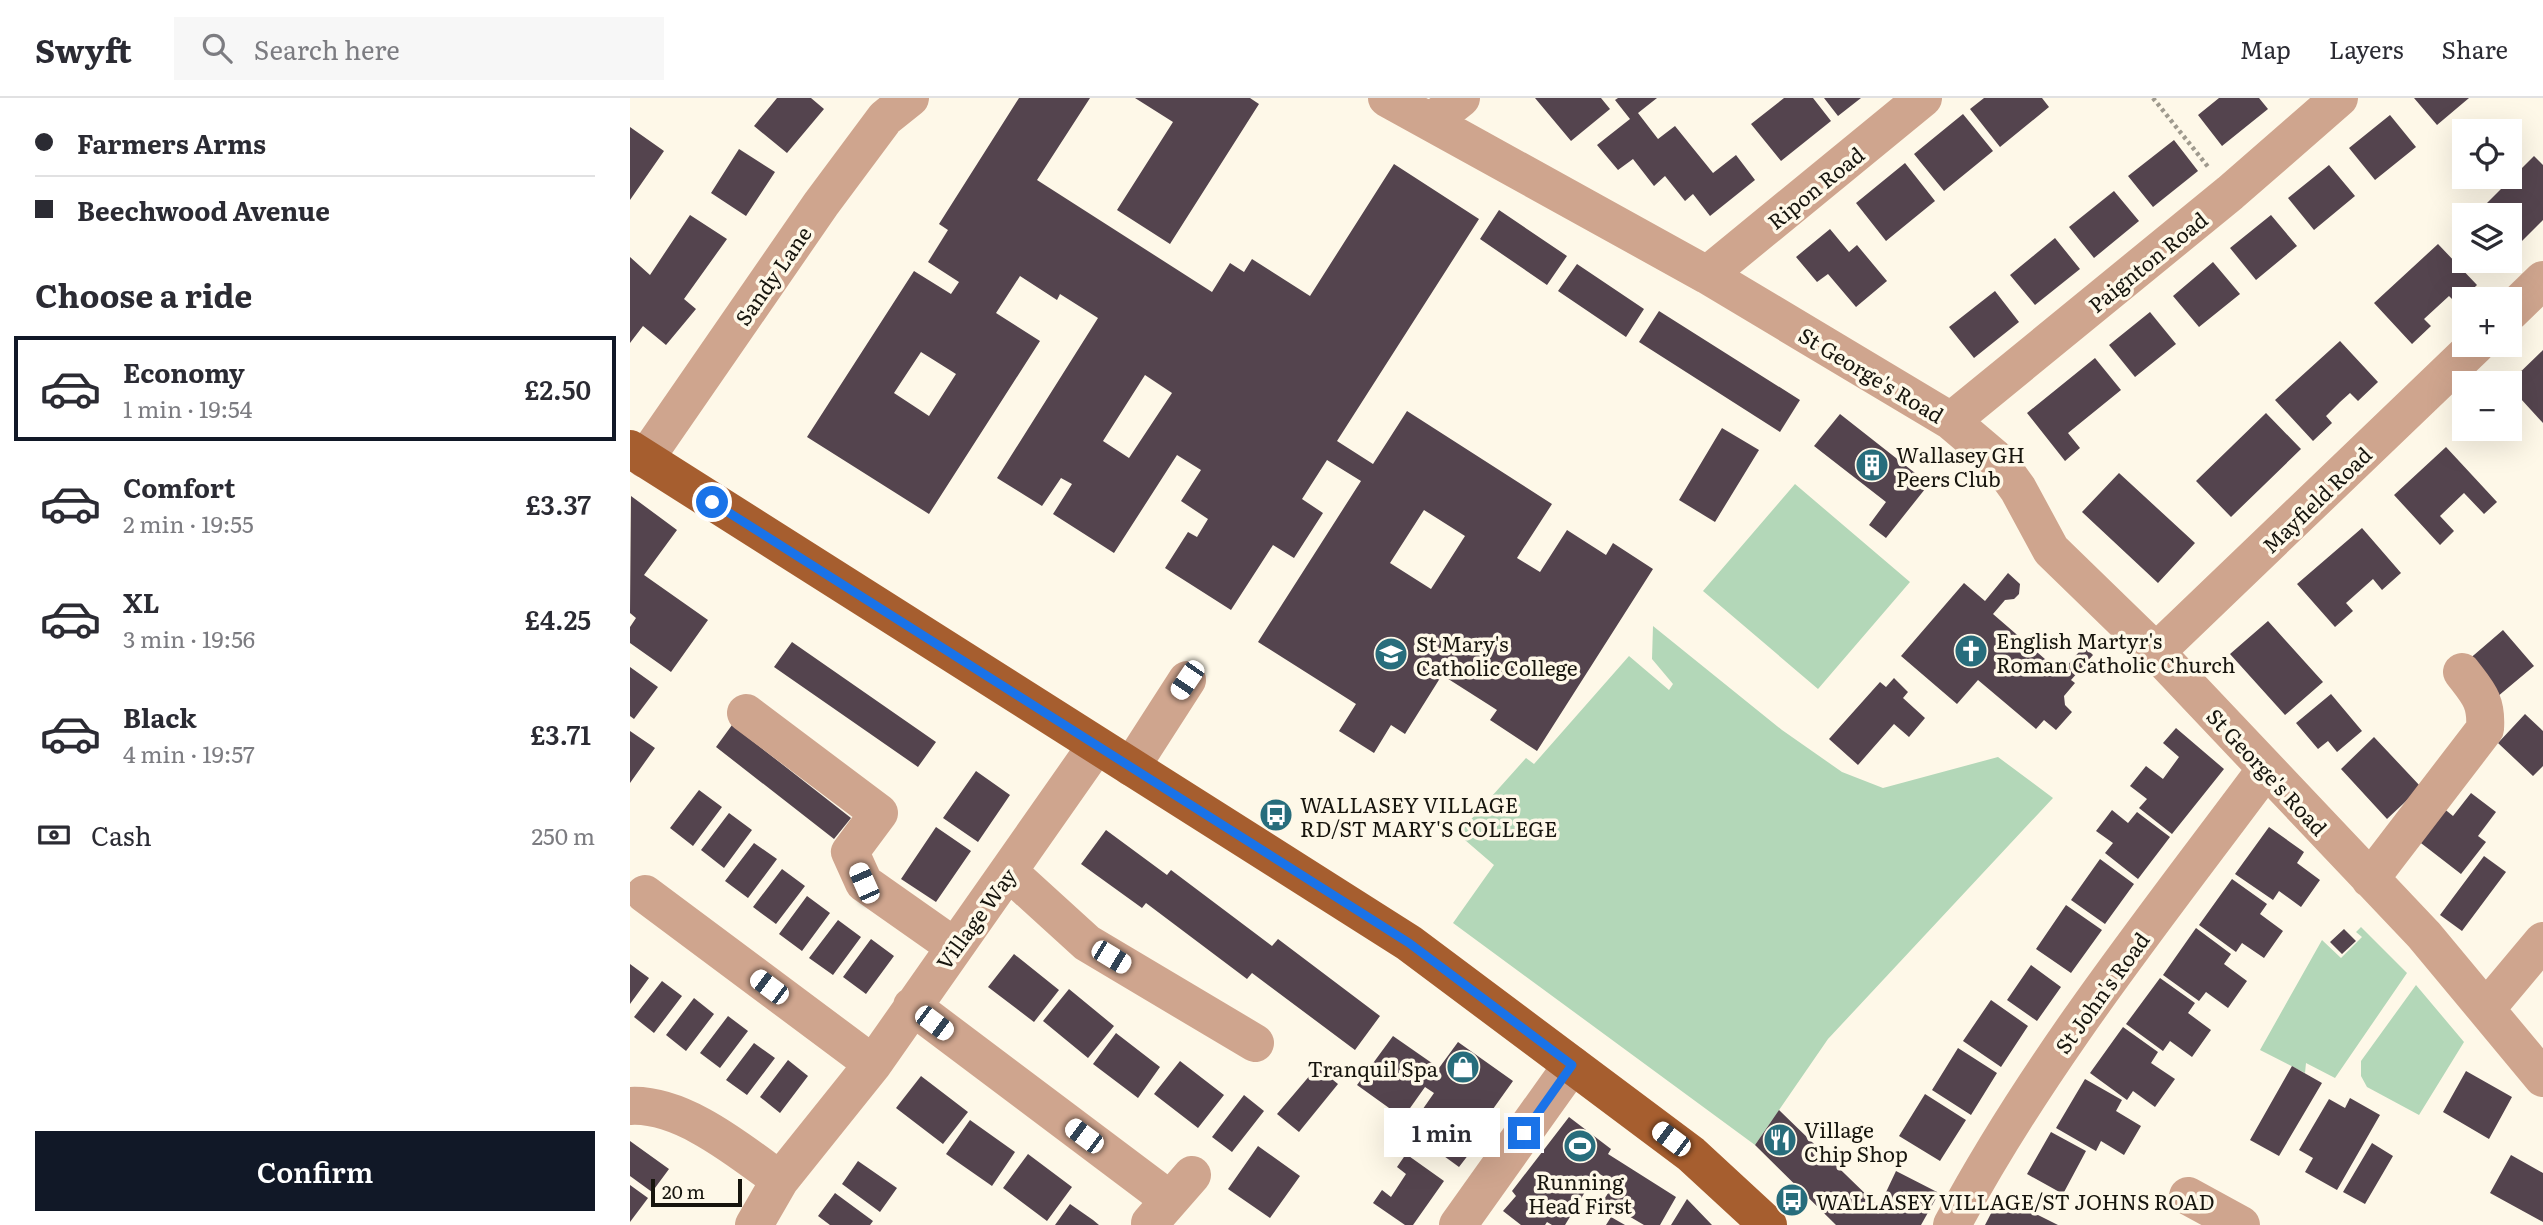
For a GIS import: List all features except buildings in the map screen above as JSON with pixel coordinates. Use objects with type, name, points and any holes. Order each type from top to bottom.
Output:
[{"type":"main road","points":[[635,455],[1409,943],[1691,1154],[1768,1225]]},
{"type":"street","name":"St George's Road","points":[[1387,98],[1446,110],[1707,275],[1951,421],[1997,460],[2018,489],[2051,550],[2156,653],[2424,935],[2543,1078]]},
{"type":"street","name":"Ripon Road","points":[[1707,275],[1923,98]]},
{"type":"street","name":"Paignton Road","points":[[1951,421],[2230,193],[2339,98]]},
{"type":"street","name":"Sandy Lane","points":[[635,455],[821,204],[885,105]]},
{"type":"street","points":[[2522,300],[2543,280]]},
{"type":"street","name":"Mayfield Road","points":[[2156,653],[2464,357]]},
{"type":"street","points":[[2370,879],[2485,729],[2486,711],[2462,672]]},
{"type":"street","points":[[1131,767],[1187,680]]},
{"type":"street","points":[[746,713],[879,813],[850,852],[864,883],[955,947]]},
{"type":"street","name":"Village Way","points":[[754,1225],[780,1180],[873,1064],[1096,746]]},
{"type":"street","name":"St John's Road","points":[[1952,1225],[1973,1185],[2059,1049],[2266,769]]},
{"type":"street","points":[[1009,872],[1087,943],[1255,1043]]},
{"type":"street","points":[[647,892],[873,1064]]},
{"type":"street","points":[[2486,1010],[2543,941]]},
{"type":"street","points":[[912,1006],[1171,1199]]},
{"type":"street","points":[[1460,1224],[1572,1065]]},
{"type":"street","points":[[630,1106],[674,1113],[734,1146],[780,1180]]},
{"type":"street","points":[[2188,1196],[2241,1225]]},
{"type":"path","points":[[2153,98],[2230,193]]},
{"type":"green space","points":[[1795,484],[1910,582],[1818,689],[1703,591]]},
{"type":"green space","points":[[1653,626],[1782,730],[1842,772],[1883,788],[1998,757],[2053,798],[1828,1039],[1755,1145],[1453,923],[1494,865],[1458,834],[1526,758],[1534,764],[1629,656],[1669,690],[1673,684],[1652,659]]},
{"type":"green space","points":[[2361,927],[2407,973],[2335,1078],[2306,1063],[2305,1073],[2260,1050],[2322,940],[2341,958],[2362,937],[2356,932]]},
{"type":"green space","points":[[2416,985],[2464,1042],[2419,1115],[2367,1087],[2361,1076],[2361,1061]]},
{"type":"place","name":"Wallasey GH Peers Club","points":[[1872,465]]},
{"type":"place","name":"English Martyr's Roman Catholic Church","points":[[1971,651]]},
{"type":"place","name":"St Mary's Catholic College","points":[[1391,654]]},
{"type":"place","name":"WALLASEY VILLAGE RD/ST MARY'S COLLEGE","points":[[1276,815]]},
{"type":"place","name":"Tranquil Spa","points":[[1463,1067]]},
{"type":"place","name":"Village Chip Shop","points":[[1780,1140]]},
{"type":"place","name":"Running Head First","points":[[1580,1146]]},
{"type":"place","name":"WALLASEY VILLAGE/ST JOHNS ROAD","points":[[1792,1200]]},
{"type":"route","points":[[712,502],[1409,943],[1572,1065],[1524,1133]]}]
